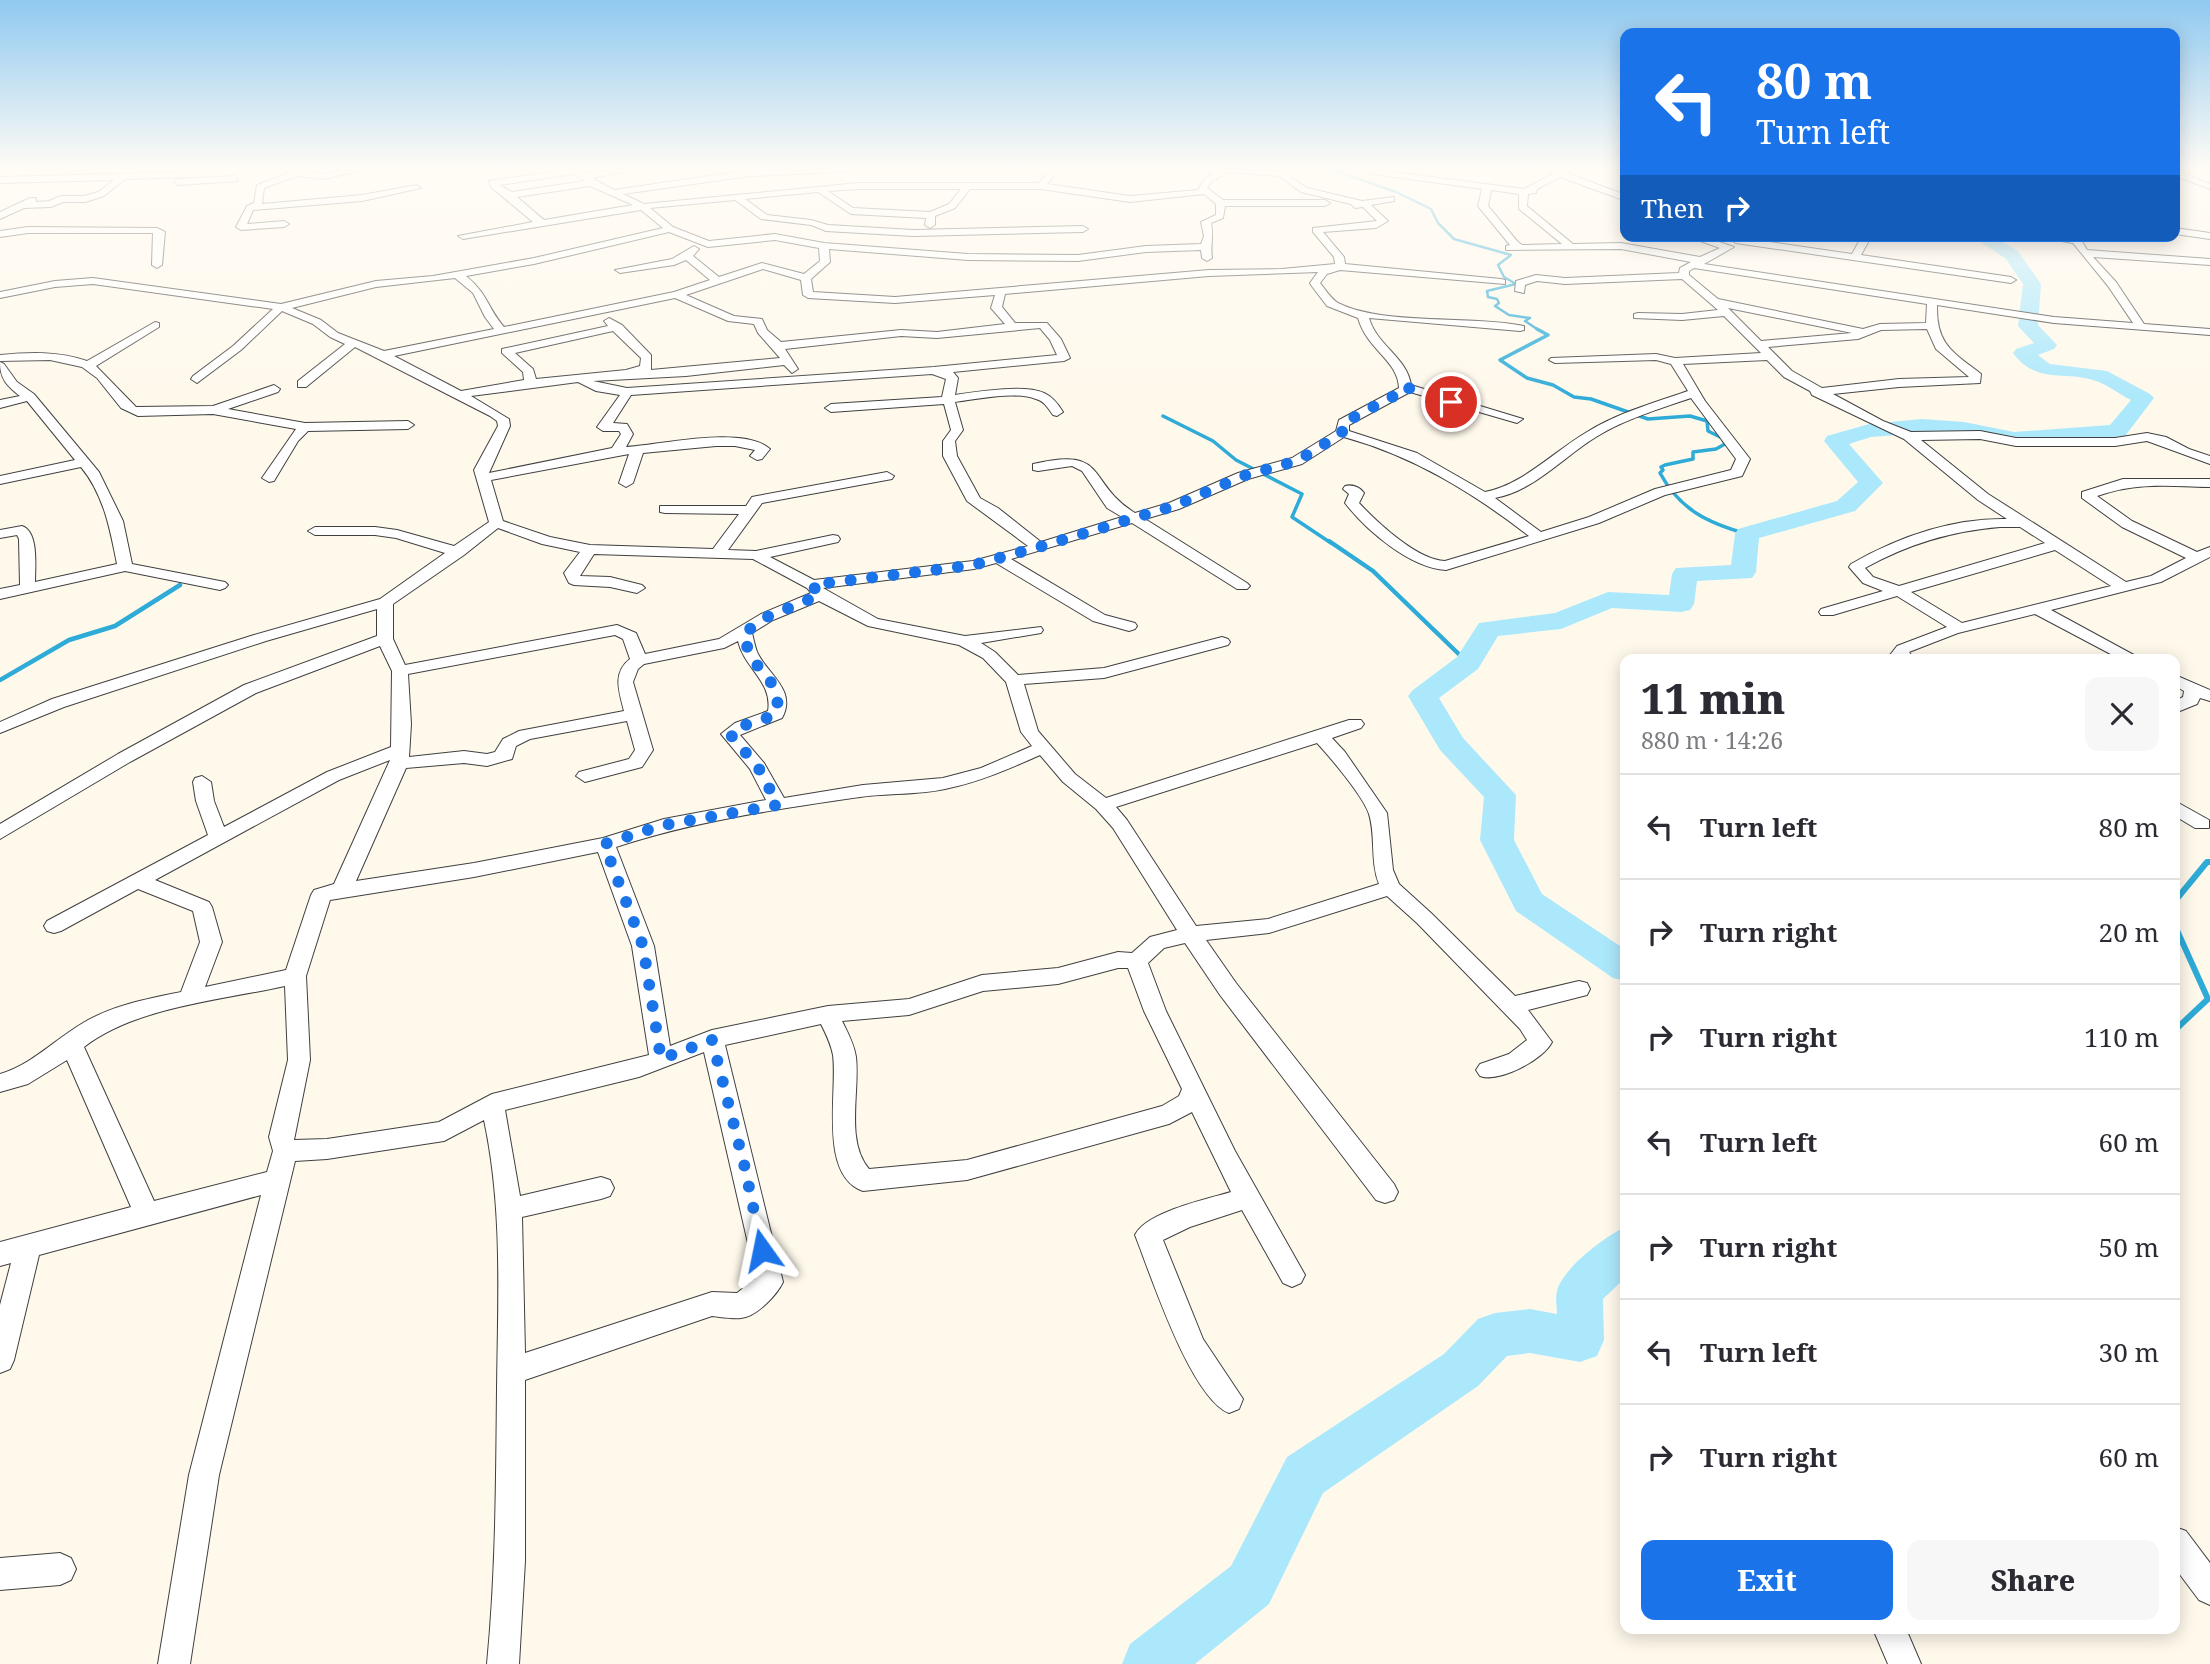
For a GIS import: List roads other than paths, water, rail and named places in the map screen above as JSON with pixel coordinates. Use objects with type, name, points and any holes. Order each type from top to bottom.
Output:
[{"type":"street","points":[[157,265],[159,246]]},
{"type":"street","points":[[197,379],[237,348],[281,307],[376,284],[458,275],[593,246]]},
{"type":"street","points":[[620,270],[674,262],[687,256],[695,246]]},
{"type":"street","points":[[383,355],[676,295],[762,266],[795,246]]},
{"type":"street","points":[[806,278],[825,262],[829,246]]},
{"type":"street","points":[[837,246],[968,257],[1077,258],[1146,249],[1205,247],[1209,272]]},
{"type":"street","points":[[988,257],[997,246]]},
{"type":"street","points":[[1329,246],[1339,257],[1340,267]]},
{"type":"street","points":[[1513,246],[1551,246]]},
{"type":"street","points":[[1603,246],[1662,251],[1698,263],[2054,320],[2210,332]]},
{"type":"street","points":[[1684,276],[1684,270],[1727,246]]},
{"type":"street","points":[[1768,246],[2011,280]]},
{"type":"street","points":[[1855,258],[1861,246]]},
{"type":"street","points":[[2080,246],[2112,284],[2141,327]]},
{"type":"street","points":[[2084,253],[2210,262]]},
{"type":"street","points":[[1093,254],[1101,257],[1118,281]]},
{"type":"street","points":[[687,256],[719,282]]},
{"type":"street","points":[[946,268],[968,257]]},
{"type":"street","points":[[762,266],[806,278]]},
{"type":"street","points":[[1340,267],[1323,272],[1315,283],[1331,304],[1388,318],[1520,328]]},
{"type":"street","points":[[854,328],[1001,291],[1209,272],[1282,272],[1340,267],[1501,282]]},
{"type":"street","points":[[458,275],[478,291],[490,317],[502,332]]},
{"type":"street","points":[[1520,291],[1520,283],[1536,278],[1565,281],[1684,276],[1727,312],[1788,374],[1816,392],[1903,433],[1980,435],[2016,442],[2115,442],[2147,437],[2210,460]]},
{"type":"street","points":[[578,378],[600,388],[626,392],[1064,358],[1055,339],[1043,325],[937,335],[898,317],[808,295],[806,278]]},
{"type":"street","points":[[0,295],[55,284],[93,281],[281,307],[317,322],[334,335],[383,355],[503,419],[502,434],[481,470],[496,523]]},
{"type":"street","points":[[1001,291],[996,308],[1009,321],[1011,327]]},
{"type":"street","points":[[676,295],[732,319],[758,321],[762,331],[778,346],[799,378]]},
{"type":"street","points":[[1715,302],[1863,332],[1880,327],[1931,327]]},
{"type":"street","points":[[1816,392],[1899,383],[1976,380],[1977,377],[1940,347],[1931,327],[1931,302]]},
{"type":"street","points":[[595,312],[618,327],[648,357],[646,369],[626,374]]},
{"type":"street","points":[[1342,433],[1343,423],[1405,390],[1404,376],[1387,353],[1370,337],[1363,316],[1356,312]]},
{"type":"street","points":[[1638,316],[1682,317],[1727,312]]},
{"type":"street","points":[[778,346],[898,317]]},
{"type":"street","points":[[87,366],[155,325]]},
{"type":"street","points":[[530,383],[529,371],[506,351],[618,327]]},
{"type":"street","points":[[1760,344],[1846,338],[1863,335],[1863,332]]},
{"type":"street","points":[[302,384],[353,343]]},
{"type":"street","points":[[0,358],[31,355],[87,366],[97,371],[133,411],[213,410],[305,427],[408,425]]},
{"type":"street","points":[[1555,360],[1656,357],[1675,361],[1771,356]]},
{"type":"street","points":[[457,395],[578,378],[686,372],[788,361]]},
{"type":"street","points":[[1350,489],[1357,493],[1352,503],[1375,527],[1430,565],[1446,566],[1594,520],[1660,492],[1737,473],[1743,459],[1675,361]]},
{"type":"street","points":[[0,366],[7,386],[30,397],[84,462],[103,491],[116,521],[125,567]]},
{"type":"street","points":[[932,370],[947,373],[952,378],[948,398],[957,430],[949,441],[950,456],[974,501],[993,511],[1039,547]]},
{"type":"street","points":[[1405,387],[1517,419]]},
{"type":"street","points":[[213,410],[274,389]]},
{"type":"street","points":[[617,451],[627,434],[623,427],[603,427],[614,415],[626,392]]},
{"type":"street","points":[[831,408],[923,403],[996,393],[1039,395],[1050,402],[1057,412]]},
{"type":"street","points":[[1484,496],[1510,491],[1592,434],[1634,414],[1695,393]]},
{"type":"street","points":[[0,404],[30,397]]},
{"type":"street","points":[[269,478],[293,439],[305,427]]},
{"type":"street","points":[[585,776],[636,763],[644,750],[625,682],[630,667],[639,660],[724,643],[816,590],[999,558],[1174,506],[1243,476],[1297,461],[1342,433],[1395,448],[1484,496],[1538,536]]},
{"type":"street","points":[[1903,433],[1958,479],[2021,523],[2123,587]]},
{"type":"street","points":[[483,478],[617,451],[702,443],[755,443],[763,449],[757,456]]},
{"type":"street","points":[[626,483],[637,451]]},
{"type":"street","points":[[0,480],[84,462]]},
{"type":"street","points":[[1038,467],[1073,462],[1087,468],[1112,505],[1242,586]]},
{"type":"street","points":[[719,551],[757,500],[808,493],[887,476]]},
{"type":"street","points":[[2203,554],[2127,524],[2087,495],[2123,483],[2210,483]]},
{"type":"street","points":[[665,509],[748,510]]},
{"type":"street","points":[[496,523],[547,541],[590,549],[719,551],[756,555],[832,539]]},
{"type":"street","points":[[0,727],[58,703],[260,638],[385,602],[459,552],[496,523]]},
{"type":"street","points":[[1959,628],[1899,591],[1868,580],[1856,567],[1907,541],[1964,527],[2021,523]]},
{"type":"street","points":[[0,534],[22,530],[26,540],[28,588]]},
{"type":"street","points":[[315,531],[375,531],[397,534],[459,552]]},
{"type":"street","points":[[1828,612],[2058,544]]},
{"type":"street","points":[[590,549],[572,573],[574,580],[610,582],[637,588]]},
{"type":"street","points":[[1899,654],[1903,649],[1959,628],[2156,579],[2203,554]]},
{"type":"street","points":[[756,555],[874,623],[965,641],[989,655],[1014,680],[1030,732],[1069,778],[1103,805],[1120,824],[1228,989],[1385,1192]]},
{"type":"street","points":[[999,558],[1099,618],[1129,626]]},
{"type":"street","points":[[0,594],[125,567],[220,585]]},
{"type":"street","points":[[342,889],[399,757],[402,724],[400,671],[385,639],[385,602]]},
{"type":"street","points":[[2038,610],[2123,654]]},
{"type":"street","points":[[400,671],[617,630],[629,636],[639,660]]},
{"type":"street","points":[[965,641],[1035,631]]},
{"type":"street","points":[[744,633],[749,654],[775,686],[779,703],[776,714],[759,722],[743,723],[730,734],[758,767],[778,805]]},
{"type":"street","points":[[0,833],[124,758],[250,688],[385,639]]},
{"type":"street","points":[[1014,680],[1104,673],[1222,642]]},
{"type":"street","points":[[2180,682],[2210,696]]},
{"type":"street","points":[[2180,706],[2191,700],[2193,689]]},
{"type":"street","points":[[54,926],[333,776],[399,757],[464,757],[487,760],[506,755],[504,752],[509,743],[525,735],[635,714]]},
{"type":"street","points":[[1103,805],[1216,771],[1354,724]]},
{"type":"street","points":[[1320,735],[1339,756],[1347,772],[1378,813],[1383,870],[1390,888],[1424,918],[1528,1023],[1541,1042],[1517,1060],[1488,1070]]},
{"type":"street","points":[[174,1664],[204,1475],[285,1151],[281,1137],[299,1060],[295,976],[321,895],[342,889],[386,885],[461,872],[604,844],[664,825],[863,791],[943,784],[987,772],[1044,747]]},
{"type":"street","points":[[202,782],[205,801],[218,837]]},
{"type":"street","points":[[2180,810],[2202,824]]},
{"type":"street","points":[[604,844],[643,946],[661,1059]]},
{"type":"street","points":[[137,881],[202,907],[211,942],[190,998]]},
{"type":"street","points":[[285,1151],[327,1149],[444,1131],[492,1104],[639,1068],[712,1040],[828,1014],[909,1007],[982,984],[1058,976],[1118,960],[1137,961],[1157,942],[1190,934],[1269,926],[1390,888]]},
{"type":"street","points":[[1137,961],[1145,994],[1232,1171],[1292,1275]]},
{"type":"street","points":[[0,1083],[42,1066],[91,1029],[130,1011],[295,976]]},
{"type":"street","points":[[1509,1006],[1579,989]]},
{"type":"street","points":[[828,1014],[844,1053],[845,1125],[852,1171],[863,1180],[967,1170],[1169,1114],[1187,1103],[1194,1089]]},
{"type":"street","points":[[511,1371],[712,1304],[741,1306],[770,1282],[745,1168],[712,1040]]},
{"type":"street","points":[[71,1042],[147,1214]]},
{"type":"street","points":[[492,1104],[501,1136],[511,1248],[510,1597],[503,1664]]},
{"type":"street","points":[[0,1254],[278,1180]]},
{"type":"street","points":[[507,1210],[601,1188]]},
{"type":"street","points":[[1228,1399],[1193,1347],[1147,1235],[1178,1217],[1212,1210],[1248,1197]]},
{"type":"street","points":[[0,1360],[28,1246]]},
{"type":"street","points":[[2180,1549],[2210,1589]]},
{"type":"street","points":[[0,1574],[60,1569]]},
{"type":"street","points":[[1891,1634],[1905,1664]]},
{"type":"waterway","points":[[1478,246],[1511,255],[1498,265],[1504,277],[1516,284],[1487,291],[1488,297],[1497,299],[1499,303],[1495,306],[1509,315],[1530,318],[1525,321],[1537,329]]},
{"type":"waterway","points":[[1620,964],[1528,902],[1497,840],[1500,795],[1451,743],[1423,696],[1468,663],[1489,629],[1561,621],[1608,600],[1681,604],[1685,574],[1743,572],[1747,534],[1846,506],[1871,483],[1835,441],[1869,431],[1922,426],[1964,429],[2014,439],[2117,431],[2143,398],[2100,375],[2044,369],[2023,353],[2047,345],[2028,326],[2032,284],[2012,255],[1996,246]]},
{"type":"waterway","points":[[1537,329],[1548,335],[1500,360],[1527,378],[1553,385],[1574,397],[1591,399],[1648,419],[1690,416],[1707,421],[1708,431],[1722,438],[1725,444],[1716,449],[1693,452],[1693,459],[1665,465],[1661,467],[1663,470],[1660,473],[1686,506],[1708,520],[1747,534]]},
{"type":"waterway","points":[[1163,416],[1213,441],[1236,460],[1302,494],[1292,517],[1331,543]]},
{"type":"waterway","points":[[1329,541],[1373,571],[1468,663]]},
{"type":"waterway","points":[[0,680],[69,640],[115,626],[180,585]]},
{"type":"waterway","points":[[2180,895],[2207,862],[2210,862]]},
{"type":"waterway","points":[[2180,937],[2208,999],[2180,1025]]},
{"type":"waterway","points":[[1150,1664],[1250,1585],[1305,1475],[1461,1370],[1495,1335],[1530,1331],[1580,1340],[1580,1291],[1620,1253]]}]
